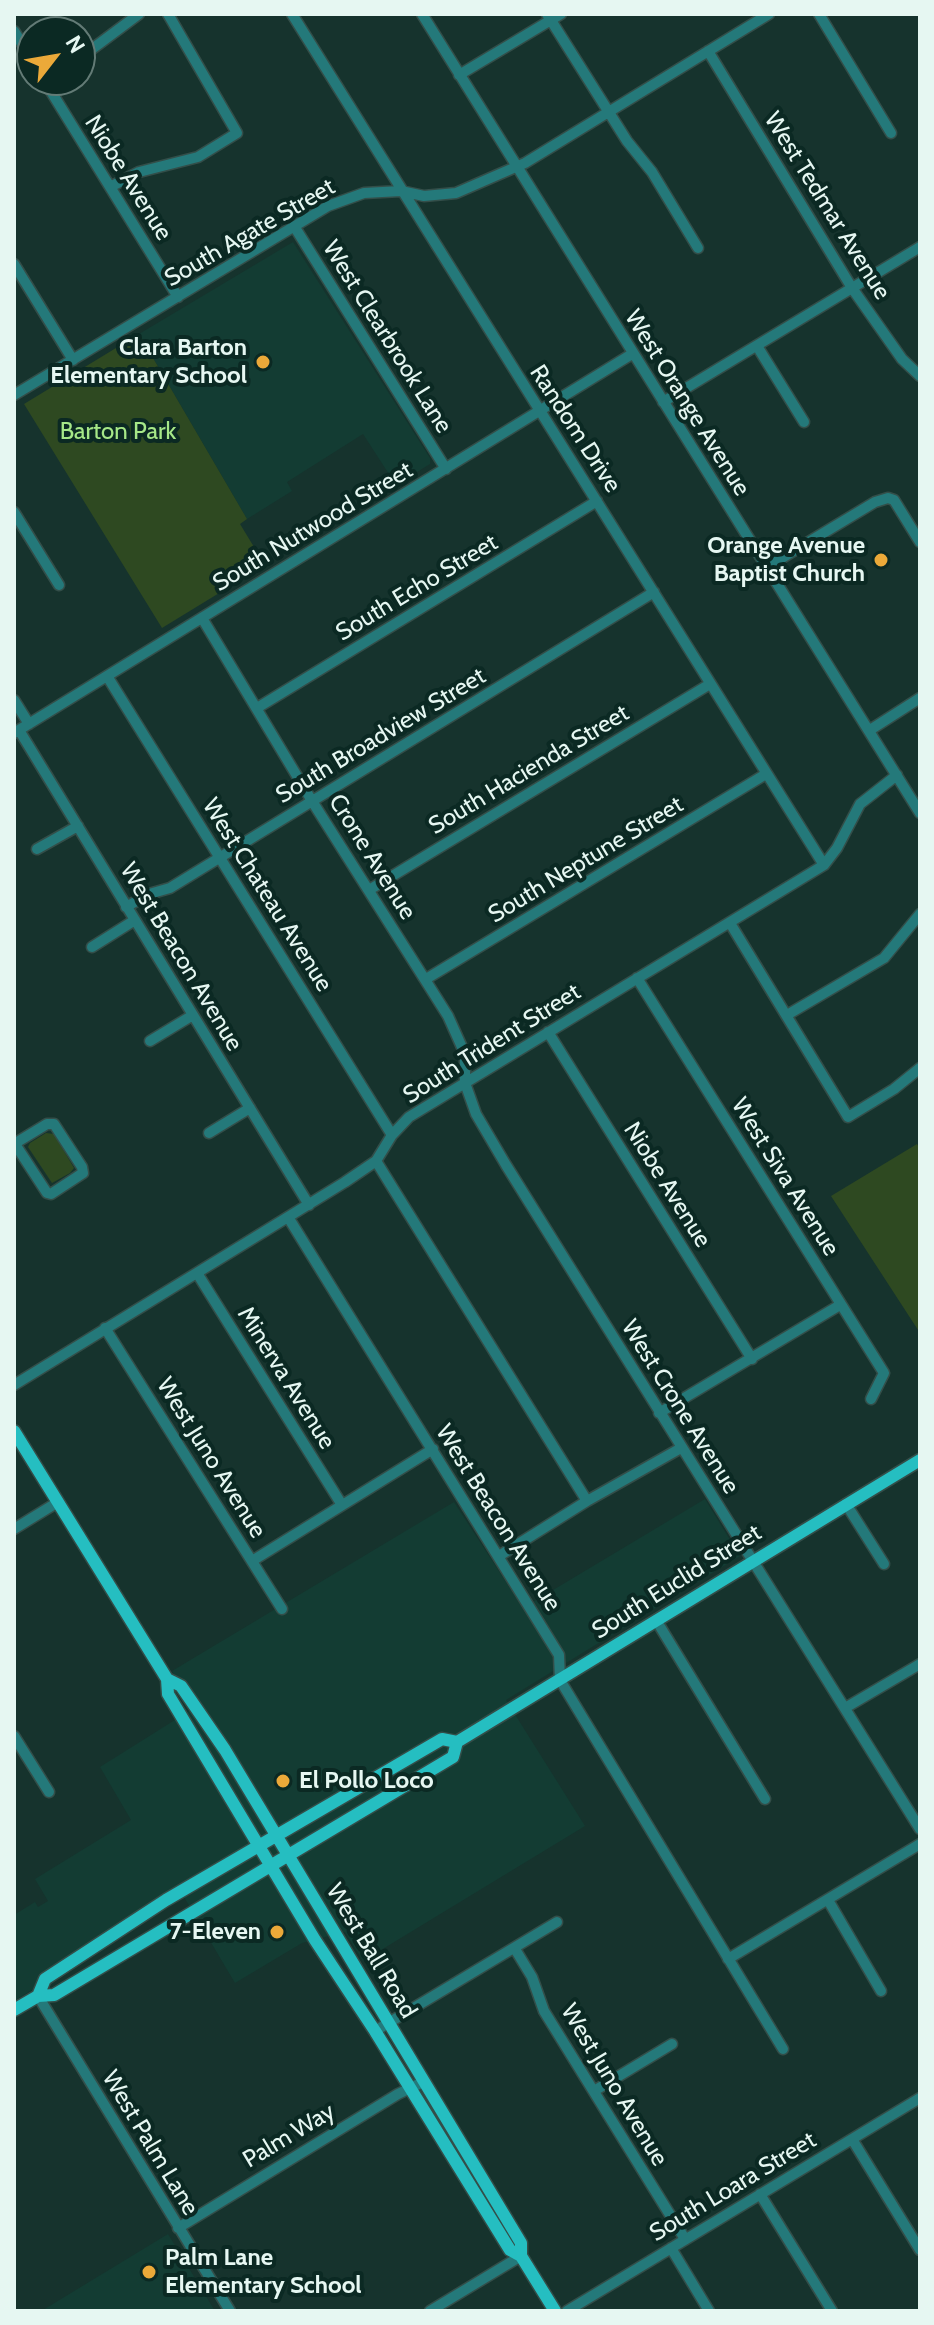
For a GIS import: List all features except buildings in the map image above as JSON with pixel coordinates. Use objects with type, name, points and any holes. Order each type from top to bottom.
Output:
[{"type":"main road","name":"West Ball Road","points":[[14,1431],[167,1679],[168,1694],[270,1866],[331,1965],[375,2031],[417,2085],[521,2243],[521,2256],[555,2311]]},
{"type":"main road","name":"South Euclid Street","points":[[38,1996],[45,1979],[166,1900],[442,1739],[457,1742],[920,1460]]},
{"type":"main road","name":"West Ball Road","points":[[167,1679],[181,1686],[218,1739],[388,2024],[417,2085]]},
{"type":"main road","name":"South Euclid Street","points":[[14,2010],[38,1996],[54,1995],[453,1757],[457,1742]]},
{"type":"street","points":[[96,46],[139,14]]},
{"type":"street","points":[[110,187],[139,172],[198,157],[237,133],[168,14]]},
{"type":"street","name":"Random Drive","points":[[292,14],[824,865]]},
{"type":"street","name":"West Orange Avenue","points":[[422,14],[920,813]]},
{"type":"street","points":[[459,75],[549,17],[561,14]]},
{"type":"street","name":"South Agate Street","points":[[14,395],[328,206],[364,193],[401,191],[424,196],[456,193],[525,163],[769,14]]},
{"type":"street","points":[[819,14],[891,133]]},
{"type":"street","points":[[549,17],[627,141],[652,172],[698,248]]},
{"type":"street","name":"West Tedmar Avenue","points":[[708,51],[852,288],[902,359],[920,376]]},
{"type":"street","name":"Niobe Avenue","points":[[54,96],[178,297]]},
{"type":"street","name":"West Clearbrook Lane","points":[[294,226],[446,469]]},
{"type":"street","points":[[663,402],[920,247]]},
{"type":"street","points":[[14,264],[73,360]]},
{"type":"street","points":[[757,346],[804,422]]},
{"type":"street","name":"South Nutwood Street","points":[[21,729],[632,354]]},
{"type":"street","points":[[767,567],[875,502],[888,498],[894,500],[920,542]]},
{"type":"street","name":"South Echo Street","points":[[257,708],[597,501]]},
{"type":"street","points":[[14,512],[59,585]]},
{"type":"street","name":"South Broadview Street","points":[[126,907],[149,894],[170,888],[221,858],[654,592]]},
{"type":"street","name":"Crone Avenue","points":[[202,618],[312,801],[448,1016],[465,1054],[465,1083]]},
{"type":"street","name":"West Chateau Avenue","points":[[107,676],[392,1135]]},
{"type":"street","name":"South Hacienda Street","points":[[369,890],[710,684]]},
{"type":"street","points":[[870,730],[920,698]]},
{"type":"street","name":"West Beacon Avenue","points":[[14,700],[21,729],[309,1205]]},
{"type":"street","name":"South Neptune Street","points":[[426,979],[766,774]]},
{"type":"street","name":"South Trident Street","points":[[14,1385],[376,1161],[392,1135],[409,1117],[824,865],[837,848],[860,804],[897,775]]},
{"type":"street","points":[[37,849],[78,826]]},
{"type":"street","points":[[787,1015],[884,958],[920,914]]},
{"type":"street","points":[[92,947],[135,920]]},
{"type":"street","points":[[730,923],[848,1117],[894,1089],[920,1068]]},
{"type":"street","name":"West Siva Avenue","points":[[637,978],[884,1373],[871,1399]]},
{"type":"street","points":[[150,1041],[193,1015]]},
{"type":"street","name":"Niobe Avenue","points":[[548,1032],[752,1359]]},
{"type":"street","name":"West Crone Avenue","points":[[465,1083],[476,1114],[506,1165],[920,1829]]},
{"type":"street","points":[[209,1133],[250,1108]]},
{"type":"street","points":[[47,1124],[54,1124],[83,1173],[51,1194],[47,1193],[14,1144],[47,1124]]},
{"type":"street","points":[[376,1161],[587,1501]]},
{"type":"street","name":"West Beacon Avenue","points":[[288,1217],[559,1655],[560,1680],[783,2049]]},
{"type":"street","name":"Minerva Avenue","points":[[197,1273],[342,1505]]},
{"type":"street","points":[[659,1413],[840,1305]]},
{"type":"street","name":"West Juno Avenue","points":[[105,1328],[282,1609]]},
{"type":"street","points":[[499,1556],[681,1448]]},
{"type":"street","points":[[252,1561],[433,1449]]},
{"type":"street","points":[[14,1529],[58,1502]]},
{"type":"street","points":[[846,1504],[884,1564]]},
{"type":"street","points":[[656,1620],[765,1799]]},
{"type":"street","points":[[845,1708],[920,1664]]},
{"type":"street","points":[[14,1736],[49,1792]]},
{"type":"street","points":[[728,1959],[920,1844]]},
{"type":"street","points":[[828,1900],[881,1991]]},
{"type":"street","points":[[375,2031],[557,1922]]},
{"type":"street","name":"West Juno Avenue","points":[[515,1949],[532,1977],[544,2011],[685,2239]]},
{"type":"street","name":"West Palm Lane","points":[[38,1996],[230,2311]]},
{"type":"street","points":[[594,2091],[672,2044]]},
{"type":"street","name":"Palm Way","points":[[178,2228],[417,2085]]},
{"type":"street","name":"South Loara Street","points":[[567,2311],[920,2098]]},
{"type":"street","points":[[852,2139],[920,2250]]},
{"type":"street","points":[[760,2194],[832,2311]]},
{"type":"street","points":[[671,2248],[709,2311]]},
{"type":"street","points":[[430,2311],[521,2256]]},
{"type":"shaded area","name":"Clara Barton Elementary School","points":[[293,242],[430,458],[430,464],[396,485],[363,434],[287,482],[292,491],[247,519],[139,334]]},
{"type":"shaded area","points":[[705,1499],[740,1556],[506,1700],[585,1826],[363,1961],[345,1932],[302,1943],[235,1983],[184,1897],[14,2001],[14,1915],[35,1902],[38,1907],[48,1901],[35,1879],[131,1820],[100,1767],[194,1708],[172,1671],[454,1502],[523,1608]]},
{"type":"shaded area","name":"Palm Lane Elementary School","points":[[168,2234],[215,2311],[43,2310]]},
{"type":"green space","name":"Barton Park","points":[[139,334],[247,519],[240,524],[265,565],[162,628],[24,404]]},
{"type":"green space","points":[[46,1133],[54,1134],[74,1168],[52,1183],[28,1147]]},
{"type":"green space","points":[[917,1144],[920,1149],[920,1333],[831,1196]]},
{"type":"place","name":"Clara Barton Elementary School","points":[[263,362]]},
{"type":"place","name":"Orange Avenue Baptist Church","points":[[881,560]]},
{"type":"place","name":"El Pollo Loco","points":[[283,1781]]},
{"type":"place","name":"7-Eleven","points":[[277,1932]]},
{"type":"place","name":"Palm Lane Elementary School","points":[[149,2272]]}]
